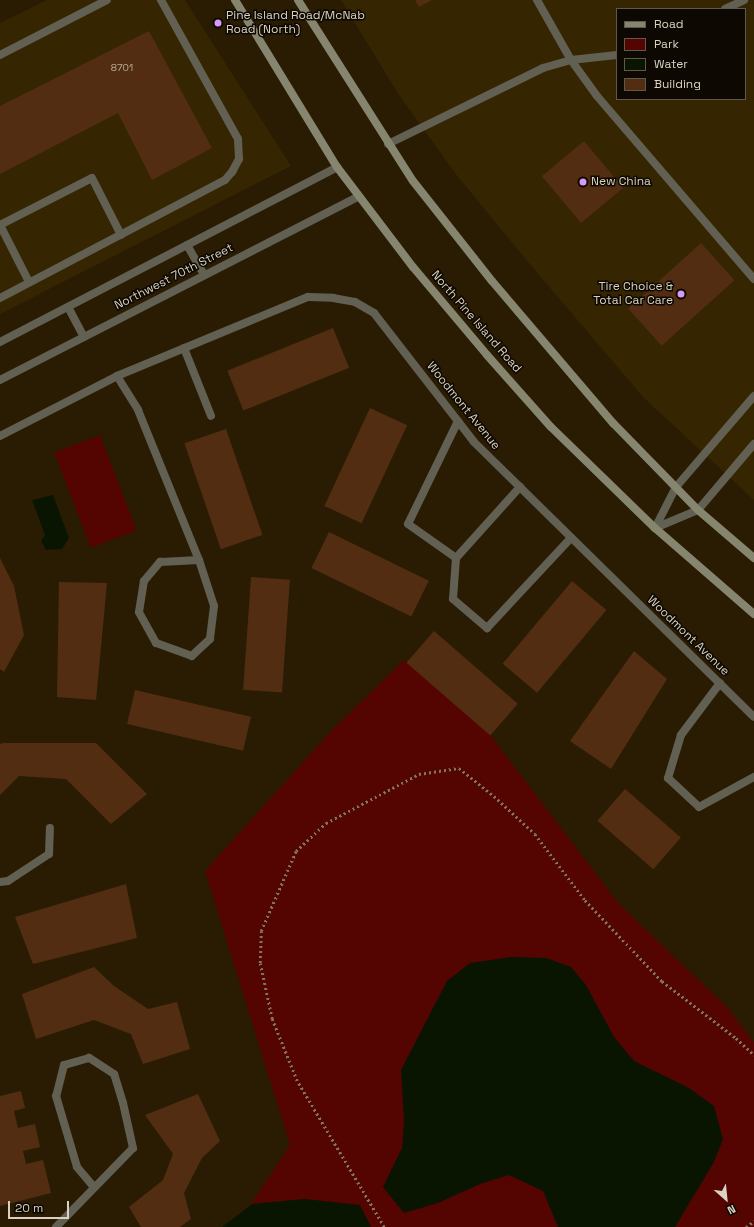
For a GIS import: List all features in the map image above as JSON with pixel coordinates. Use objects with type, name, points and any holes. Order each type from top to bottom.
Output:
[{"type":"main road","name":"North Pine Island Road","points":[[235,0],[337,167],[413,267],[487,355],[551,427],[655,528],[754,614]]},
{"type":"main road","points":[[298,0],[388,144],[413,181],[492,281],[613,423],[698,510],[754,558]]},
{"type":"street","points":[[0,55],[107,0]]},
{"type":"street","points":[[0,298],[225,180],[239,158],[238,139],[160,0]]},
{"type":"street","points":[[537,0],[571,60],[597,96],[754,279]]},
{"type":"street","points":[[727,8],[744,0]]},
{"type":"street","points":[[388,144],[543,68],[571,60],[616,55]]},
{"type":"street","name":"Northwest 70th Street","points":[[0,342],[337,167]]},
{"type":"street","points":[[29,282],[0,225],[92,178],[120,235]]},
{"type":"street","name":"Northwest 70th Street","points":[[0,380],[359,196]]},
{"type":"street","points":[[187,245],[204,275]]},
{"type":"street","name":"Woodmont Avenue","points":[[0,436],[117,376],[308,297],[332,298],[355,302],[374,313],[474,442],[754,717]]},
{"type":"street","points":[[68,307],[84,337]]},
{"type":"street","points":[[184,348],[211,416]]},
{"type":"street","points":[[117,376],[138,410],[199,560],[214,606],[210,639],[192,656],[156,643],[140,612],[144,581],[160,562],[199,560]]},
{"type":"street","points":[[655,528],[676,487],[754,396]]},
{"type":"street","points":[[456,558],[408,524],[458,421]]},
{"type":"street","points":[[655,528],[698,510],[754,444]]},
{"type":"street","points":[[520,488],[456,558],[453,599],[487,628],[571,538]]},
{"type":"street","points":[[720,683],[681,735],[668,778],[698,807],[754,777]]},
{"type":"street","points":[[0,882],[8,881],[49,854],[50,828]]},
{"type":"street","points":[[56,1227],[133,1148],[123,1103],[114,1074],[90,1058],[64,1065],[56,1096],[77,1167],[94,1187]]},
{"type":"path","points":[[384,1227],[335,1147],[295,1074],[272,1019],[260,963],[261,931],[296,850],[326,824],[419,774],[459,768],[494,796],[535,834],[585,900],[662,981],[736,1038],[754,1055]]},
{"type":"path","points":[[746,1227],[754,1221]]},
{"type":"shaded area","points":[[47,0],[185,0],[291,166],[0,314],[0,23]]},
{"type":"shaded area","points":[[341,0],[754,0],[754,500],[644,398],[528,262],[455,173],[397,92]]},
{"type":"green space","points":[[100,435],[137,530],[91,548],[54,453]]},
{"type":"green space","points":[[404,660],[488,732],[619,904],[728,1008],[754,1043],[754,1227],[296,1227],[305,1199],[251,1204],[290,1145],[205,871],[332,730]]},
{"type":"water","points":[[53,495],[69,538],[62,549],[46,550],[41,541],[45,535],[32,500]]},
{"type":"water","points":[[511,957],[546,958],[571,967],[586,985],[614,1037],[634,1061],[689,1088],[714,1106],[723,1139],[714,1162],[675,1227],[558,1227],[543,1191],[509,1175],[480,1184],[438,1203],[404,1213],[383,1187],[402,1148],[404,1121],[401,1070],[447,981],[470,963]]},
{"type":"water","points":[[305,1199],[360,1205],[371,1227],[222,1227],[252,1204]]},
{"type":"building","points":[[415,0],[432,0],[419,7]]},
{"type":"building","points":[[149,31],[212,148],[152,180],[118,113],[0,174],[0,106]]},
{"type":"building","name":"New China","points":[[584,141],[623,188],[581,223],[542,176]]},
{"type":"building","name":"Tire Choice & Total Car Care","points":[[701,243],[734,280],[662,346],[628,309]]},
{"type":"building","points":[[333,328],[349,368],[243,411],[227,371]]},
{"type":"building","points":[[370,408],[407,425],[362,523],[324,506]]},
{"type":"building","points":[[226,429],[262,535],[221,549],[184,443]]},
{"type":"building","points":[[329,532],[429,581],[411,617],[311,568]]},
{"type":"building","points":[[0,558],[14,586],[24,635],[4,672],[0,669]]},
{"type":"building","points":[[251,577],[290,580],[282,692],[243,690]]},
{"type":"building","points":[[572,581],[606,610],[537,693],[503,664]]},
{"type":"building","points":[[59,582],[107,583],[96,700],[57,697]]},
{"type":"building","points":[[434,631],[518,704],[490,736],[406,663]]},
{"type":"building","points":[[634,651],[667,679],[611,769],[570,741]]},
{"type":"building","points":[[135,690],[251,717],[243,751],[127,724]]},
{"type":"building","points":[[96,743],[147,794],[111,824],[66,779],[19,776],[0,795],[0,744]]},
{"type":"building","points":[[625,789],[681,838],[653,869],[597,821]]},
{"type":"building","points":[[126,884],[137,938],[33,964],[15,917]]},
{"type":"building","points":[[94,967],[114,986],[148,1009],[177,1002],[190,1049],[143,1064],[131,1034],[94,1020],[36,1039],[22,994]]},
{"type":"building","points":[[21,1091],[25,1108],[14,1111],[18,1128],[35,1124],[40,1147],[23,1151],[26,1164],[43,1160],[51,1193],[0,1206],[0,1096]]},
{"type":"building","points":[[198,1094],[220,1141],[202,1158],[184,1193],[191,1219],[180,1227],[141,1227],[129,1207],[163,1180],[173,1154],[145,1115]]},
{"type":"place","name":"Pine Island Road/McNab Road (North)","points":[[218,23]]},
{"type":"place","name":"New China","points":[[583,182]]},
{"type":"place","name":"Tire Choice & Total Car Care","points":[[681,294]]}]
